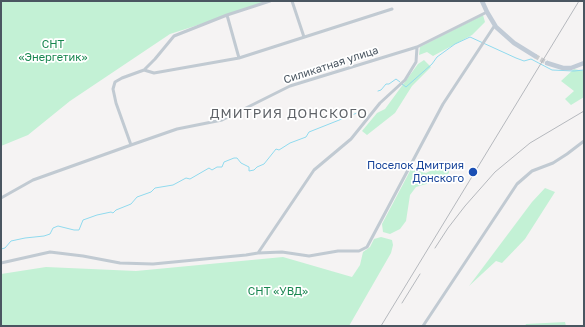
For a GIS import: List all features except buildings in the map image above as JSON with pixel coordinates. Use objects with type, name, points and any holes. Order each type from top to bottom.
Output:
[{"type":"street","points":[[131,144],[116,103],[113,89],[115,82],[144,70],[174,36],[227,15],[270,1]]},
{"type":"street","points":[[292,1],[304,37]]},
{"type":"street","points":[[482,1],[495,25],[514,43],[535,56]]},
{"type":"street","points":[[144,70],[154,73],[239,58],[392,9]]},
{"type":"street","name":"Силикатная улица","points":[[1,198],[33,180],[131,144],[177,129],[222,120],[290,86],[417,47],[487,12]]},
{"type":"street","points":[[227,15],[239,58]]},
{"type":"street","points":[[1,263],[50,252],[120,263],[153,264],[258,253],[282,252],[309,256],[359,251],[367,247],[443,104],[495,25]]},
{"type":"street","points":[[258,253],[314,170],[350,139],[380,104],[405,80],[416,62],[417,47]]},
{"type":"street","points":[[547,63],[562,68],[571,68],[584,63]]},
{"type":"street","points":[[422,326],[518,184],[532,171],[553,163],[584,141]]},
{"type":"green space","name":"СНТ «Энергетик»","points":[[1,1],[273,1],[170,34],[70,101],[28,135],[1,146]]},
{"type":"green space","points":[[483,15],[485,22],[472,35],[433,56],[427,52],[419,55],[420,47]]},
{"type":"green space","points":[[424,60],[431,67],[412,86],[395,113],[367,135],[362,131],[377,113],[385,109],[418,64]]},
{"type":"green space","points":[[574,69],[584,71],[584,97],[571,105],[565,99],[574,91],[561,81]]},
{"type":"green space","points":[[444,164],[449,164],[449,173],[440,180],[416,187],[410,195],[406,221],[400,229],[390,234],[383,232],[382,224],[411,169],[426,173]]},
{"type":"green space","points":[[545,188],[555,192],[525,239],[502,263],[496,261],[469,286],[532,202]]},
{"type":"green space","name":"СНТ «УВД»","points":[[381,237],[392,240],[393,245],[391,253],[349,326],[1,326],[1,274],[46,267],[136,271],[283,257],[352,277],[360,265],[363,252],[370,247],[374,239]]},
{"type":"green space","points":[[565,322],[566,326],[525,326],[526,324]]},
{"type":"waterway","points":[[402,84],[406,87],[432,64],[437,57],[455,44],[470,37],[524,61],[531,59],[552,70],[584,70]]},
{"type":"waterway","points":[[378,91],[381,90],[386,84],[389,84],[396,79],[400,82]]},
{"type":"waterway","points":[[1,249],[5,248],[11,241],[50,234],[53,228],[58,226],[79,230],[83,220],[97,215],[111,212],[113,213],[116,210],[131,204],[137,197],[151,192],[155,188],[173,185],[186,178],[190,179],[209,168],[212,170],[217,167],[222,167],[224,162],[234,158],[237,158],[241,163],[249,167],[249,171],[254,170],[264,164],[276,149],[279,150],[290,143],[306,137],[309,132],[357,113]]},
{"type":"tunnel","points":[[535,56],[547,63]]},
{"type":"railway","points":[[381,326],[579,1]]},
{"type":"railway","points":[[435,248],[465,206],[495,172],[530,143],[584,111]]},
{"type":"railway","points":[[402,303],[420,274]]},
{"type":"place","name":"Поселок Дмитрия Донского","points":[[473,172]]},
{"type":"district","name":"ДМИТРИЯ ДОНСКОГО","points":[[289,114]]}]
